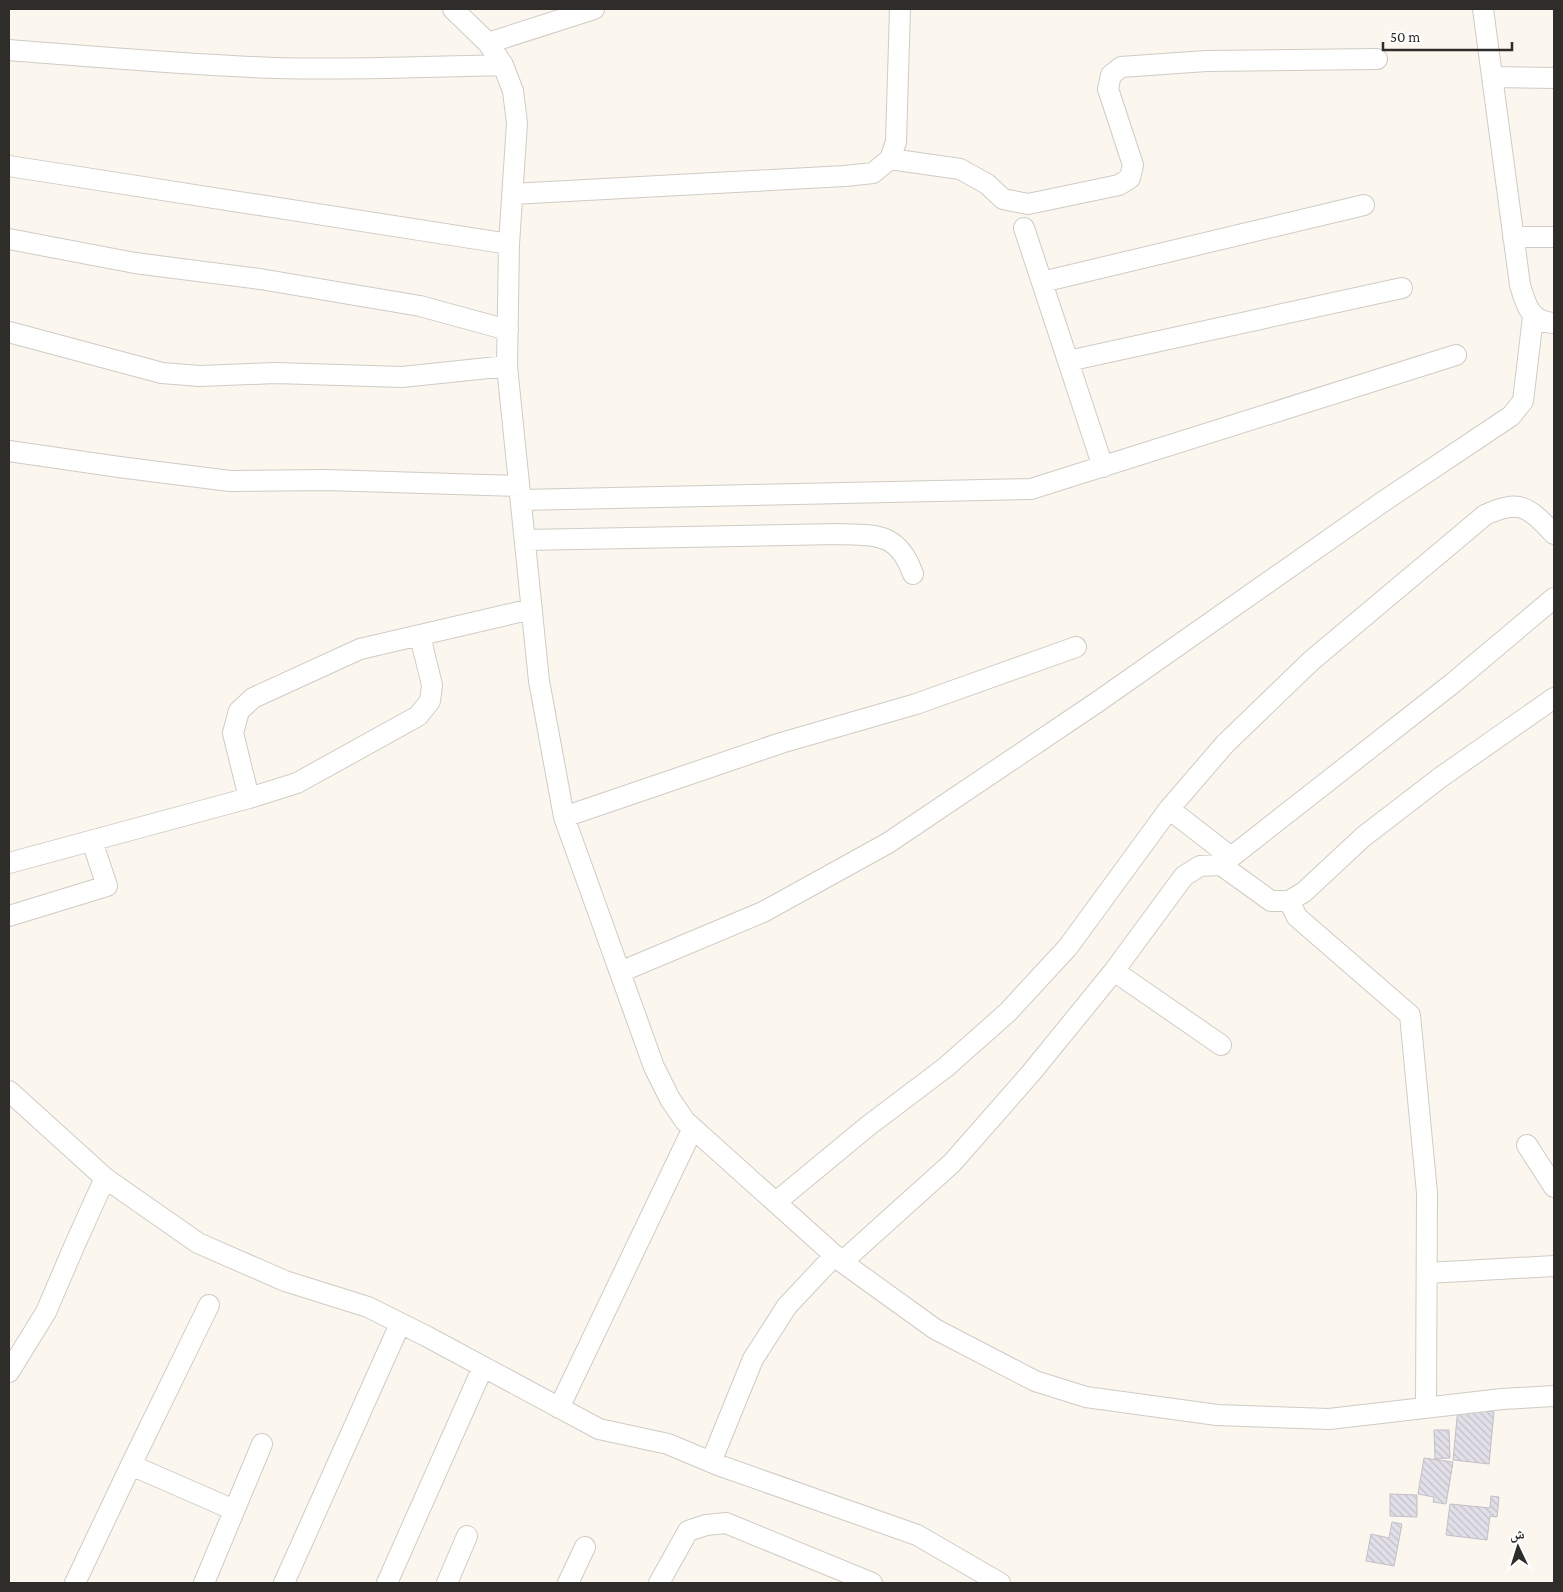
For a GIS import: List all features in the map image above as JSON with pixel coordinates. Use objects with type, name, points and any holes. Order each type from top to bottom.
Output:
[{"type":"street","points":[[453,9],[488,43],[503,65],[513,91],[517,123],[509,244],[507,366],[539,682],[564,816],[654,1067],[670,1099],[685,1120],[838,1259],[935,1329],[1035,1381],[1086,1397],[1217,1415],[1328,1419],[1502,1399],[1554,1396]]},
{"type":"street","points":[[488,43],[594,9]]},
{"type":"street","points":[[512,194],[872,173],[890,159],[896,142],[900,9]]},
{"type":"street","points":[[620,972],[763,912],[888,843],[1104,697],[1384,501],[1511,416],[1523,401],[1533,317],[1525,302],[1520,285],[1483,9]]},
{"type":"street","points":[[9,50],[179,63],[276,68],[503,65]]},
{"type":"street","points":[[890,159],[960,169],[987,184],[1004,200],[1028,204],[1119,185],[1130,178],[1133,165],[1108,89],[1111,75],[1121,67],[1206,61],[1377,59]]},
{"type":"street","points":[[1492,77],[1554,78]]},
{"type":"street","points":[[9,166],[509,244]]},
{"type":"street","points":[[1042,282],[1364,205]]},
{"type":"street","points":[[1024,228],[1103,467]]},
{"type":"street","points":[[1514,237],[1554,237]]},
{"type":"street","points":[[9,239],[135,263],[260,279],[420,306],[508,330]]},
{"type":"street","points":[[1068,362],[1402,288]]},
{"type":"street","points":[[1533,317],[1546,323],[1554,323]]},
{"type":"street","points":[[9,332],[162,373],[200,376],[276,373],[402,377],[507,366]]},
{"type":"street","points":[[9,451],[230,481],[327,480],[520,493],[1031,489],[1456,355]]},
{"type":"street","points":[[776,1202],[868,1126],[946,1067],[1008,1012],[1068,947],[1169,809],[1225,744],[1311,661],[1485,515],[1502,507],[1518,506],[1533,512],[1554,534]]},
{"type":"street","points":[[525,540],[827,534],[870,535],[892,541],[907,557],[913,574]]},
{"type":"street","points":[[711,1462],[753,1359],[787,1306],[838,1259],[952,1163],[1031,1073],[1114,971],[1184,876],[1200,866],[1226,861],[1452,683],[1554,598]]},
{"type":"street","points":[[249,798],[233,733],[239,711],[254,698],[360,649],[532,609]]},
{"type":"street","points":[[9,864],[297,783],[418,716],[430,701],[432,685],[420,636]]},
{"type":"street","points":[[564,816],[781,743],[916,704],[1076,647]]},
{"type":"street","points":[[1169,809],[1271,901],[1289,901],[1304,892],[1364,837],[1426,789],[1554,698]]},
{"type":"street","points":[[9,916],[107,886],[92,841]]},
{"type":"street","points":[[1289,901],[1297,917],[1410,1015],[1427,1193],[1426,1407]]},
{"type":"street","points":[[1114,971],[1221,1045]]},
{"type":"street","points":[[9,1091],[105,1178],[198,1243],[285,1281],[368,1308],[599,1429],[668,1444],[711,1462],[917,1535],[1000,1583]]},
{"type":"street","points":[[559,1408],[693,1128]]},
{"type":"street","points":[[1527,1145],[1554,1187]]},
{"type":"street","points":[[9,1372],[46,1312],[105,1178]]},
{"type":"street","points":[[1426,1273],[1554,1266]]},
{"type":"street","points":[[75,1583],[209,1305]]},
{"type":"street","points":[[284,1583],[400,1324]]},
{"type":"street","points":[[387,1583],[483,1367]]},
{"type":"street","points":[[204,1583],[262,1444]]},
{"type":"street","points":[[131,1465],[234,1510]]},
{"type":"street","points":[[659,1583],[688,1531],[706,1525],[726,1524],[872,1583]]},
{"type":"street","points":[[447,1583],[467,1536]]},
{"type":"street","points":[[568,1583],[585,1546]]},
{"type":"building","points":[[1458,1408],[1494,1412],[1489,1464],[1453,1460]]},
{"type":"building","points":[[1434,1430],[1449,1430],[1450,1458],[1435,1459]]},
{"type":"building","points":[[1424,1458],[1453,1462],[1446,1504],[1433,1502],[1434,1497],[1418,1494]]},
{"type":"building","points":[[1390,1494],[1417,1495],[1417,1517],[1390,1516]]},
{"type":"building","points":[[1491,1496],[1499,1497],[1497,1517],[1490,1516],[1487,1540],[1446,1535],[1450,1504],[1490,1508]]},
{"type":"building","points":[[1392,1522],[1402,1524],[1394,1566],[1366,1561],[1371,1534],[1389,1538]]}]
